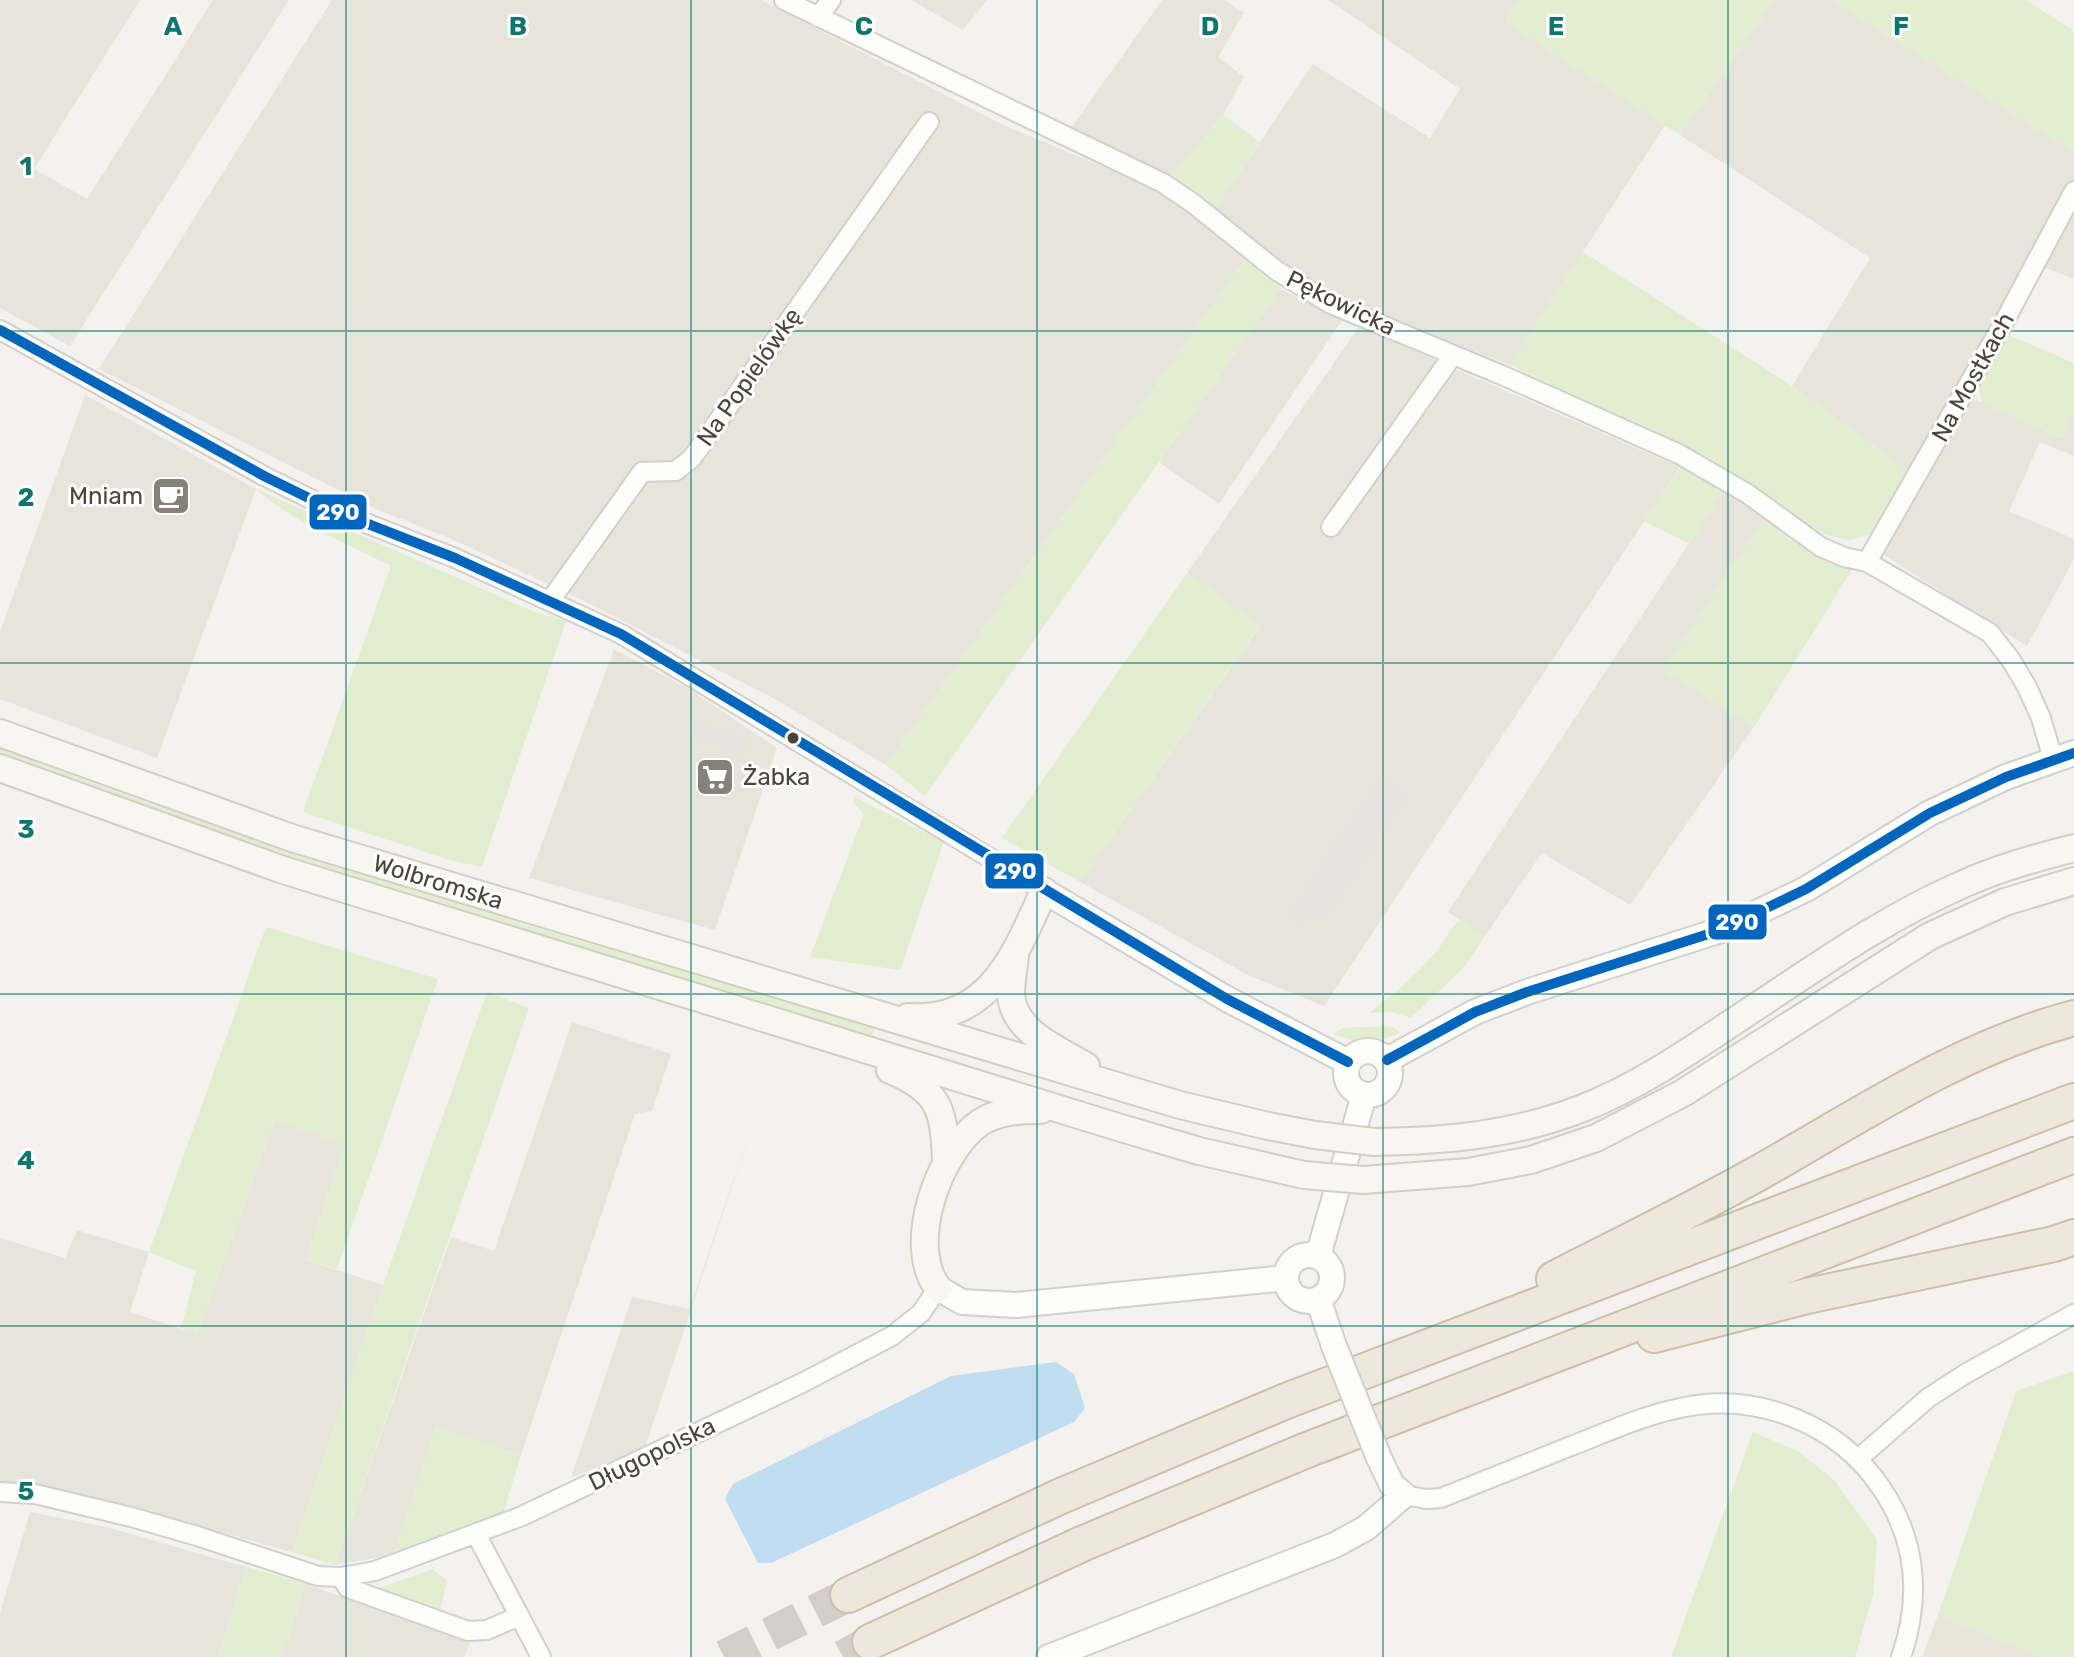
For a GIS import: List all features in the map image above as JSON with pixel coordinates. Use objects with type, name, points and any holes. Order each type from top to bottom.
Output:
[{"type":"highway","points":[[1403,1357],[1741,1183],[1949,1066],[2019,1035],[2074,1018]]},
{"type":"highway","points":[[848,1595],[1061,1496],[1286,1401],[2074,1101]]},
{"type":"highway","points":[[870,1642],[1112,1531],[1307,1450],[2074,1155]]},
{"type":"highway","points":[[1541,1359],[1642,1339],[1807,1296],[2054,1244],[2074,1237]]},
{"type":"main road","name":"Wolbromska","points":[[0,733],[292,838],[881,1015]]},
{"type":"main road","name":"Wolbromska","points":[[0,768],[283,870],[819,1036]]},
{"type":"main road","points":[[881,1015],[1230,1118],[1315,1135],[1374,1142],[1433,1141],[1475,1136],[1519,1128],[1583,1108],[1638,1081],[1915,908],[1959,885],[2074,848]]},
{"type":"main road","points":[[819,1036],[1199,1151],[1304,1175],[1363,1180],[1468,1172],[1531,1160],[1596,1138],[1683,1093],[1930,936],[2005,902],[2074,881]]},
{"type":"main road","points":[[881,1015],[920,1018],[946,1015],[970,1004],[989,990],[1015,955],[1044,891]]},
{"type":"main road","points":[[1015,955],[1011,996],[1021,1022],[1042,1039],[1118,1086]]},
{"type":"main road","points":[[819,1036],[911,1079],[928,1093],[938,1105],[944,1122],[946,1162]]},
{"type":"main road","points":[[938,1288],[931,1279],[925,1260],[924,1243],[927,1216],[946,1162],[979,1124],[995,1115],[1023,1110],[1064,1110]]},
{"type":"street","name":"Pękowicka","points":[[784,0],[1163,183],[1277,271],[1331,304],[1689,459],[1748,494],[1821,547],[1867,562],[1990,633],[2011,660],[2063,756]]},
{"type":"street","points":[[818,17],[831,0]]},
{"type":"street","name":"Na Popielówkę","points":[[550,601],[642,472],[676,471],[692,458],[929,122]]},
{"type":"street","name":"Na Mostkach","points":[[1867,562],[2003,324],[2074,191]]},
{"type":"street","points":[[0,330],[264,476],[335,511],[455,558],[621,634],[1227,999],[1348,1062]]},
{"type":"street","points":[[1331,527],[1453,355]]},
{"type":"street","points":[[1387,1060],[1475,1012],[1527,992],[1721,930],[1806,889],[1930,813],[2006,777],[2063,756]]},
{"type":"street","points":[[1368,1050],[1376,1051],[1387,1060],[1391,1075],[1379,1093],[1357,1093],[1348,1082],[1348,1062],[1354,1055],[1368,1050]]},
{"type":"street","points":[[1318,1256],[1364,1095]]},
{"type":"street","points":[[1310,1254],[1318,1256],[1328,1264],[1333,1277],[1329,1290],[1318,1299],[1304,1300],[1291,1292],[1287,1271],[1296,1258],[1310,1254]]},
{"type":"street","points":[[938,1288],[962,1302],[1016,1305],[1286,1278]]},
{"type":"street","name":"Długopolska","points":[[0,1492],[35,1494],[118,1514],[318,1576],[341,1577],[375,1571],[522,1516],[802,1383],[892,1336],[921,1313],[938,1288]]},
{"type":"street","points":[[1318,1299],[1379,1458],[1392,1485],[1404,1495],[1441,1498],[1653,1415],[1682,1407],[1719,1403],[1769,1409],[1827,1434],[1858,1459],[1891,1502],[1907,1541],[1915,1589],[1913,1616],[1901,1657]]},
{"type":"street","points":[[1858,1459],[1928,1398],[2074,1314]]},
{"type":"street","points":[[1049,1657],[1335,1545],[1366,1528],[1404,1495]]},
{"type":"street","points":[[476,1534],[541,1657]]},
{"type":"street","points":[[341,1577],[348,1588],[468,1631],[487,1630],[519,1616]]},
{"type":"shaded area","points":[[0,0],[140,0],[34,169],[87,199],[213,0],[289,0],[70,346],[0,308]]},
{"type":"shaded area","points":[[332,0],[761,0],[1001,124],[1130,178],[1182,205],[1247,257],[886,765],[773,698],[580,599],[452,539],[376,509],[99,369]]},
{"type":"shaded area","points":[[911,0],[987,0],[963,30]]},
{"type":"shaded area","points":[[1162,0],[1225,0],[1244,13],[1218,57],[1244,77],[1223,115],[1170,177],[1072,127]]},
{"type":"shaded area","points":[[1328,0],[1520,0],[1505,22],[1665,125],[1510,365],[1328,294],[1262,253],[1215,209],[1313,64],[1430,138],[1460,89]]},
{"type":"shaded area","points":[[1774,0],[1831,0],[2074,152],[2074,183],[1911,473],[1792,386],[1870,258],[1680,135]]},
{"type":"shaded area","points":[[2074,210],[2074,279],[2044,267]]},
{"type":"shaded area","points":[[1280,289],[1343,319],[1219,504],[1159,462]]},
{"type":"shaded area","points":[[1359,327],[1680,467],[1324,1006],[1250,976],[1080,882],[1260,626],[1187,573]]},
{"type":"shaded area","points":[[85,395],[256,489],[157,758],[0,699],[0,632]]},
{"type":"shaded area","points":[[1969,397],[2062,438],[2074,412],[2074,456],[2040,442],[2009,511],[2074,539],[2074,559],[2027,646],[1881,553]]},
{"type":"shaded area","points":[[1724,490],[1765,517],[1663,670],[1754,727],[1630,905],[1542,853],[1485,936],[1448,912]]},
{"type":"shaded area","points":[[614,649],[689,689],[777,748],[715,930],[529,878]]},
{"type":"shaded area","points":[[691,719],[751,741],[746,756],[686,734]]},
{"type":"shaded area","points":[[1381,776],[1408,794],[1324,921],[1310,912],[1301,925],[1287,916]]},
{"type":"shaded area","points":[[572,1022],[671,1054],[652,1111],[635,1114],[521,1455],[436,1427],[394,1555],[335,1565],[451,1237],[494,1251]]},
{"type":"shaded area","points":[[765,1086],[645,1447],[571,1478],[632,1297],[690,1309]]},
{"type":"shaded area","points":[[275,1120],[345,1144],[306,1260],[383,1285],[292,1552],[138,1509],[40,1489],[0,1486],[0,1238],[65,1258],[77,1230],[149,1252],[130,1312],[197,1334]]},
{"type":"shaded area","points":[[30,1512],[106,1527],[246,1567],[218,1657],[0,1657],[0,1613]]},
{"type":"shaded area","points":[[306,1584],[470,1643],[464,1657],[282,1657]]},
{"type":"shaded area","points":[[1938,1615],[2042,1657],[1922,1657]]},
{"type":"green space","points":[[1520,0],[1774,0],[1680,135],[1505,22]]},
{"type":"green space","points":[[1831,0],[2026,0],[2074,31],[2074,152]]},
{"type":"green space","points":[[1223,115],[1260,142],[1215,209],[1170,177]]},
{"type":"green space","points":[[1583,252],[1792,386],[1911,473],[1877,533],[1849,540],[1827,535],[1679,446],[1510,365]]},
{"type":"green space","points":[[1247,257],[1280,289],[925,796],[886,765]]},
{"type":"green space","points":[[2004,333],[2074,363],[2074,412],[2063,438],[1982,403],[1978,385]]},
{"type":"green space","points":[[1683,464],[1724,490],[1690,544],[1643,521]]},
{"type":"green space","points":[[256,489],[532,611],[566,621],[482,867],[446,859],[303,812],[391,566],[304,522]]},
{"type":"green space","points":[[1765,517],[1803,546],[1853,568],[1754,727],[1663,670]]},
{"type":"green space","points":[[1187,573],[1260,625],[1080,882],[1002,838]]},
{"type":"green space","points":[[0,748],[216,826],[434,897],[875,1026],[872,1036],[277,854],[0,754]]},
{"type":"green space","points":[[855,797],[944,842],[900,970],[810,957],[864,814],[853,803]]},
{"type":"green space","points":[[1461,920],[1485,936],[1465,966],[1411,1018],[1391,1012],[1369,1013],[1419,970]]},
{"type":"green space","points":[[266,927],[438,979],[337,1269],[306,1260],[345,1144],[275,1120],[197,1334],[181,1328],[196,1271],[149,1252]]},
{"type":"green space","points":[[487,992],[529,1008],[335,1565],[292,1552],[383,1285]]},
{"type":"green space","points":[[1386,1026],[1400,1033],[1367,1040],[1334,1034],[1342,1028]]},
{"type":"green space","points":[[2074,1371],[2074,1657],[2042,1657],[1938,1615],[2016,1391]]},
{"type":"green space","points":[[436,1427],[521,1455],[503,1514],[394,1555]]},
{"type":"green space","points":[[1753,1432],[1798,1451],[1834,1480],[1877,1540],[1873,1595],[1855,1657],[1671,1657]]},
{"type":"green space","points":[[246,1567],[306,1584],[282,1657],[218,1657]]},
{"type":"green space","points":[[433,1569],[447,1581],[439,1615],[379,1588]]},
{"type":"water","points":[[1056,1362],[1074,1374],[1085,1408],[1074,1422],[771,1563],[758,1563],[725,1499],[733,1484],[951,1376]]},
{"type":"tunnel","points":[[724,1657],[848,1595]]},
{"type":"tunnel","points":[[843,1657],[870,1642]]},
{"type":"transit line","name":"290","points":[[0,330],[264,476],[335,511],[455,558],[621,634],[1227,999],[1348,1062]]},
{"type":"transit line","name":"290","points":[[1387,1060],[1475,1012],[1527,992],[1721,930],[1806,889],[1930,813],[2006,777],[2074,753]]},
{"type":"place","name":"Mniam","points":[[171,496]]},
{"type":"place","name":"Żabka","points":[[715,777]]}]
